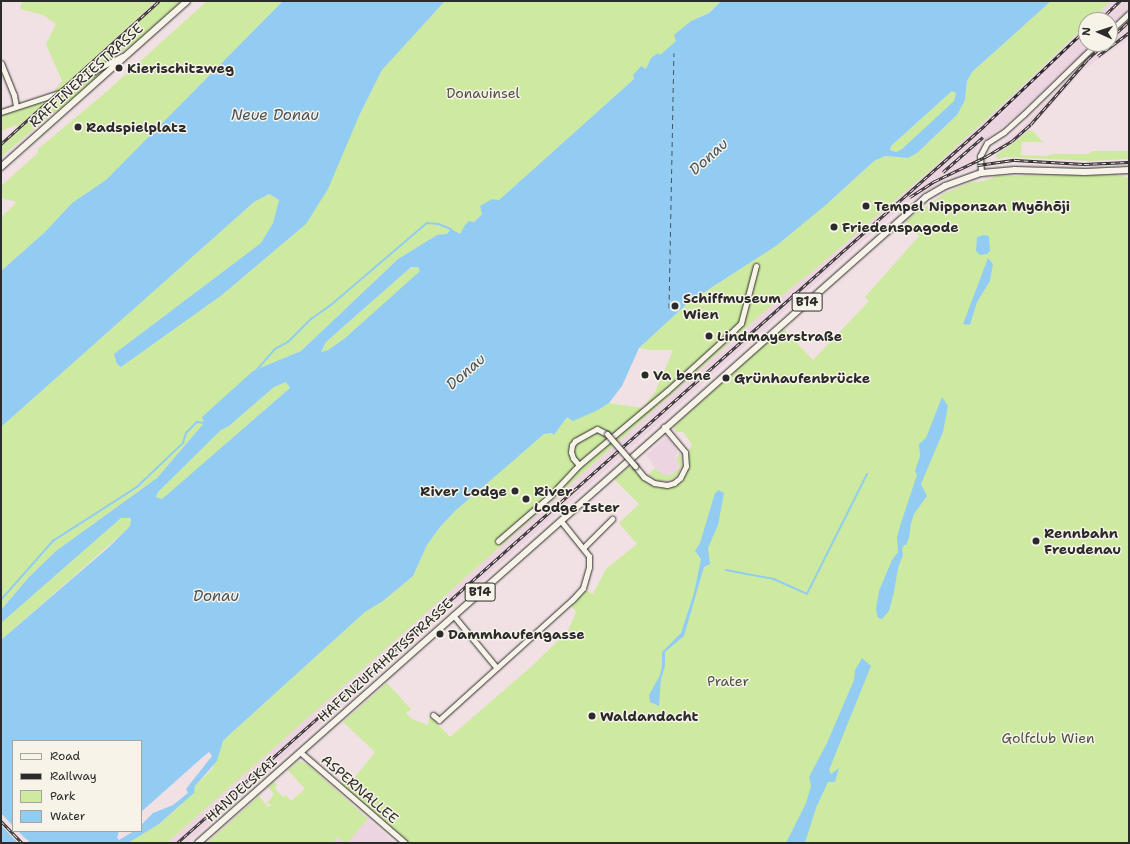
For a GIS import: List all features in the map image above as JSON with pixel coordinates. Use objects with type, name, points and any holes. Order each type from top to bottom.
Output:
[{"type":"main road","name":"RAFFINERIESTRASSE","points":[[1,167],[187,1]]},
{"type":"main road","name":"B14","points":[[981,173],[1015,170],[1085,172],[1129,170]]},
{"type":"main road","name":"HAFENZUFAHRTSSTRASSE","points":[[300,752],[664,427],[926,197],[945,186],[981,173]]},
{"type":"main road","name":"HANDELSKAI","points":[[198,843],[300,752]]},
{"type":"street","points":[[1118,23],[1129,13]]},
{"type":"street","points":[[981,173],[980,156],[988,143],[1009,127],[1088,52]]},
{"type":"street","points":[[1,112],[65,91],[99,68],[126,55]]},
{"type":"street","points":[[1,63],[14,95],[16,106]]},
{"type":"street","points":[[498,541],[550,496],[579,465],[667,392],[741,323],[756,266]]},
{"type":"street","points":[[579,465],[573,458],[571,452],[572,445],[576,441],[597,429],[607,434],[644,477],[654,484],[667,485],[674,483],[680,478],[686,466],[685,452],[664,427]]},
{"type":"street","points":[[584,547],[612,519]]},
{"type":"street","points":[[433,715],[439,720],[572,600],[583,588],[589,567],[589,556],[584,547],[561,520]]},
{"type":"street","points":[[453,616],[496,667]]},
{"type":"street","name":"ASPERNALLEE","points":[[300,752],[405,843]]},
{"type":"shaded area","points":[[156,1],[162,1],[1,147],[1,142]]},
{"type":"shaded area","points":[[1111,1],[1129,1],[1129,8],[1118,18],[1118,12],[1099,12]]},
{"type":"shaded area","points":[[1129,18],[1129,39],[1118,46],[1118,28]]},
{"type":"shaded area","points":[[1078,33],[1078,52],[1084,52],[1016,116],[978,146],[973,168],[947,178],[906,203],[771,323],[765,331],[761,332],[187,843],[167,843],[790,289],[927,173]]},
{"type":"shaded area","points":[[1093,52],[1110,52],[1084,69],[1029,130],[996,155],[993,150],[1018,131]]},
{"type":"shaded area","points":[[666,437],[674,444],[678,453],[675,456],[680,467],[678,471],[670,475],[663,475],[657,470],[646,455]]},
{"type":"shaded area","points":[[368,819],[395,843],[328,843],[344,828],[352,837]]},
{"type":"green space","points":[[22,1],[156,1],[56,93],[54,91],[62,81],[46,44],[56,24],[43,15],[20,9]]},
{"type":"green space","points":[[162,1],[182,1],[134,44],[62,91]]},
{"type":"green space","points":[[207,1],[283,1],[106,180],[72,203],[45,232],[1,271],[1,217],[16,203],[14,201],[3,199],[1,186],[38,153],[38,149],[105,93]]},
{"type":"green space","name":"Donauinsel","points":[[445,1],[721,1],[708,13],[691,21],[676,41],[646,69],[633,75],[634,79],[499,200],[492,199],[482,214],[460,234],[437,235],[398,259],[301,351],[253,371],[204,423],[157,478],[56,551],[29,577],[1,610],[1,427],[254,202],[269,194],[279,200],[273,223],[261,243],[114,354],[121,367],[222,295],[306,224],[382,70]]},
{"type":"green space","points":[[1051,1],[1111,1],[1099,12],[1078,12],[1078,33],[1004,103],[927,173],[790,289],[167,843],[128,843],[159,824],[181,805],[195,786],[212,769],[223,741],[228,736],[365,612],[383,601],[413,576],[427,545],[440,527],[455,511],[527,448],[544,434],[551,433],[554,435],[567,417],[598,410],[609,403],[643,408],[655,392],[673,350],[649,350],[639,348],[689,302],[776,246],[836,196],[874,161],[885,156],[904,158],[917,153],[957,115],[966,95],[967,81],[972,72]]},
{"type":"green space","points":[[102,69],[103,72],[81,92],[59,110],[50,115],[1,157],[1,147],[56,96]]},
{"type":"green space","points":[[952,91],[956,93],[954,102],[902,149],[896,152],[890,150],[891,146]]},
{"type":"green space","points":[[50,99],[17,127],[16,125],[1,131],[1,115]]},
{"type":"green space","points":[[1029,130],[1033,131],[1043,142],[1022,142],[1021,155],[1047,156],[1053,154],[1088,154],[1093,151],[1129,151],[1129,159],[1091,161],[1006,157],[997,159],[996,155]]},
{"type":"green space","name":"Prater","points":[[1116,175],[1129,178],[1129,843],[410,843],[341,784],[341,777],[350,783],[375,752],[343,722],[387,683],[411,709],[406,713],[412,719],[428,725],[430,716],[450,737],[532,666],[568,631],[576,612],[571,606],[585,590],[593,594],[606,569],[637,544],[619,523],[639,504],[614,479],[630,466],[647,483],[658,488],[670,487],[682,480],[688,470],[688,453],[692,444],[683,432],[676,432],[673,427],[783,328],[813,360],[869,301],[865,297],[919,236],[905,221],[945,193],[969,183],[983,181],[997,176]]},
{"type":"green space","points":[[411,267],[418,267],[421,271],[344,339],[328,350],[321,352],[326,342]]},
{"type":"green space","points":[[286,382],[290,388],[162,499],[156,497],[158,492],[221,430],[229,426],[274,387]]},
{"type":"green space","points":[[680,453],[682,465],[679,473],[674,478],[666,481],[659,481],[648,475],[655,468],[663,475],[670,475],[677,471],[680,467],[676,458]]},
{"type":"green space","points":[[121,518],[131,518],[130,526],[1,640],[1,623]]},
{"type":"green space","points":[[299,761],[307,764],[368,819],[347,843],[344,843],[338,837],[332,843],[207,843],[259,796],[268,807],[271,805],[266,802],[270,800],[274,794],[268,787],[274,782],[277,785],[275,788],[283,797],[286,795],[291,801],[305,789],[288,770]]},
{"type":"water","name":"Neue Donau","points":[[283,1],[445,1],[382,70],[359,116],[328,189],[306,224],[222,295],[121,367],[117,364],[114,354],[261,243],[273,223],[279,200],[269,194],[254,202],[1,427],[1,271],[45,232],[72,203],[106,180]]},
{"type":"water","name":"Donau","points":[[721,1],[1051,1],[972,72],[967,81],[965,100],[957,115],[917,153],[908,158],[885,156],[874,161],[827,204],[776,246],[689,302],[639,348],[622,386],[609,403],[598,410],[573,421],[567,417],[554,435],[551,433],[544,434],[455,511],[440,527],[427,545],[413,576],[383,601],[365,612],[228,736],[223,741],[217,761],[195,786],[194,793],[159,824],[128,843],[27,843],[29,841],[26,839],[22,843],[1,843],[1,640],[109,547],[130,526],[131,518],[121,518],[1,623],[1,610],[29,577],[56,551],[157,478],[204,423],[202,417],[253,371],[301,351],[398,259],[437,235],[447,234],[451,229],[460,234],[469,221],[474,222],[482,214],[480,206],[492,199],[499,200],[634,79],[633,75],[641,66],[646,69],[651,58],[658,53],[660,55],[676,41],[674,35],[691,21],[709,13]],"holes":[[[952,91],[956,93],[954,101],[902,149],[896,152],[890,150],[891,146]],[[411,267],[418,267],[420,271],[344,339],[328,350],[321,352],[326,342]],[[286,382],[290,388],[162,499],[156,497],[158,492],[221,430],[229,426],[274,387]]]},
{"type":"water","points":[[984,235],[989,236],[990,251],[987,254],[980,255],[976,251],[977,237]]},
{"type":"water","points":[[988,258],[993,264],[990,281],[977,302],[970,325],[963,324]]},
{"type":"water","points":[[942,397],[948,406],[943,432],[921,484],[927,496],[914,514],[909,538],[906,545],[904,545],[902,549],[903,555],[898,568],[889,611],[882,619],[878,618],[876,609],[879,591],[892,560],[898,552],[897,537],[917,475],[915,471],[920,456],[919,444],[926,438]]},
{"type":"water","points":[[719,490],[724,493],[718,525],[708,548],[710,564],[704,567],[684,636],[665,652],[665,666],[661,679],[659,706],[650,702],[649,695],[660,675],[662,666],[662,652],[681,633],[694,593],[701,559],[695,551],[700,543],[715,493]]},
{"type":"water","points":[[862,658],[871,666],[829,770],[831,774],[839,768],[835,782],[828,782],[816,808],[805,843],[786,843],[806,803],[811,786],[809,777],[827,743],[854,680],[855,670]]},
{"type":"pier","points":[[1,813],[12,825],[12,832],[19,832],[30,843],[18,843],[1,825]]},
{"type":"waterway","points":[[256,371],[275,349],[288,342],[311,319],[331,305],[427,223],[439,224],[451,229]]},
{"type":"waterway","points":[[1,600],[53,541],[137,487],[183,443],[186,433],[197,422],[204,423]]},
{"type":"waterway","points":[[726,570],[774,579],[807,594],[867,474]]},
{"type":"ferry route","points":[[669,308],[674,53]]},
{"type":"railway","points":[[1,144],[159,1]]},
{"type":"railway","points":[[1108,12],[1120,1]]},
{"type":"railway","points":[[1118,31],[1129,21]]},
{"type":"railway","points":[[1098,56],[1129,33]]},
{"type":"railway","points":[[177,843],[985,125],[1078,37]]},
{"type":"railway","points":[[910,197],[935,181],[987,156],[1012,141],[1031,124],[1095,52]]},
{"type":"railway","points":[[943,172],[983,137]]},
{"type":"railway","points":[[978,165],[1015,160],[1084,164],[1129,162]]},
{"type":"railway","points":[[1,821],[22,843]]},
{"type":"place","name":"Kierischitzweg","points":[[119,68]]},
{"type":"place","name":"Radspielplatz","points":[[78,127]]},
{"type":"place","name":"Tempel Nipponzan Myōhōji","points":[[866,206]]},
{"type":"place","name":"Friedenspagode","points":[[834,227]]},
{"type":"place","name":"Schiffmuseum Wien","points":[[675,306]]},
{"type":"place","name":"Lindmayerstraße","points":[[709,336]]},
{"type":"place","name":"Va bene","points":[[645,375]]},
{"type":"place","name":"Grünhaufenbrücke","points":[[726,378]]},
{"type":"place","name":"River Lodge","points":[[515,491]]},
{"type":"place","name":"River Lodge Ister","points":[[526,499]]},
{"type":"place","name":"Rennbahn Freudenau","points":[[1036,541]]},
{"type":"place","name":"Dammhaufengasse","points":[[440,634]]},
{"type":"place","name":"Waldandacht","points":[[592,716]]},
{"type":"park label","name":"Golfclub Wien","points":[[1048,738]]}]
